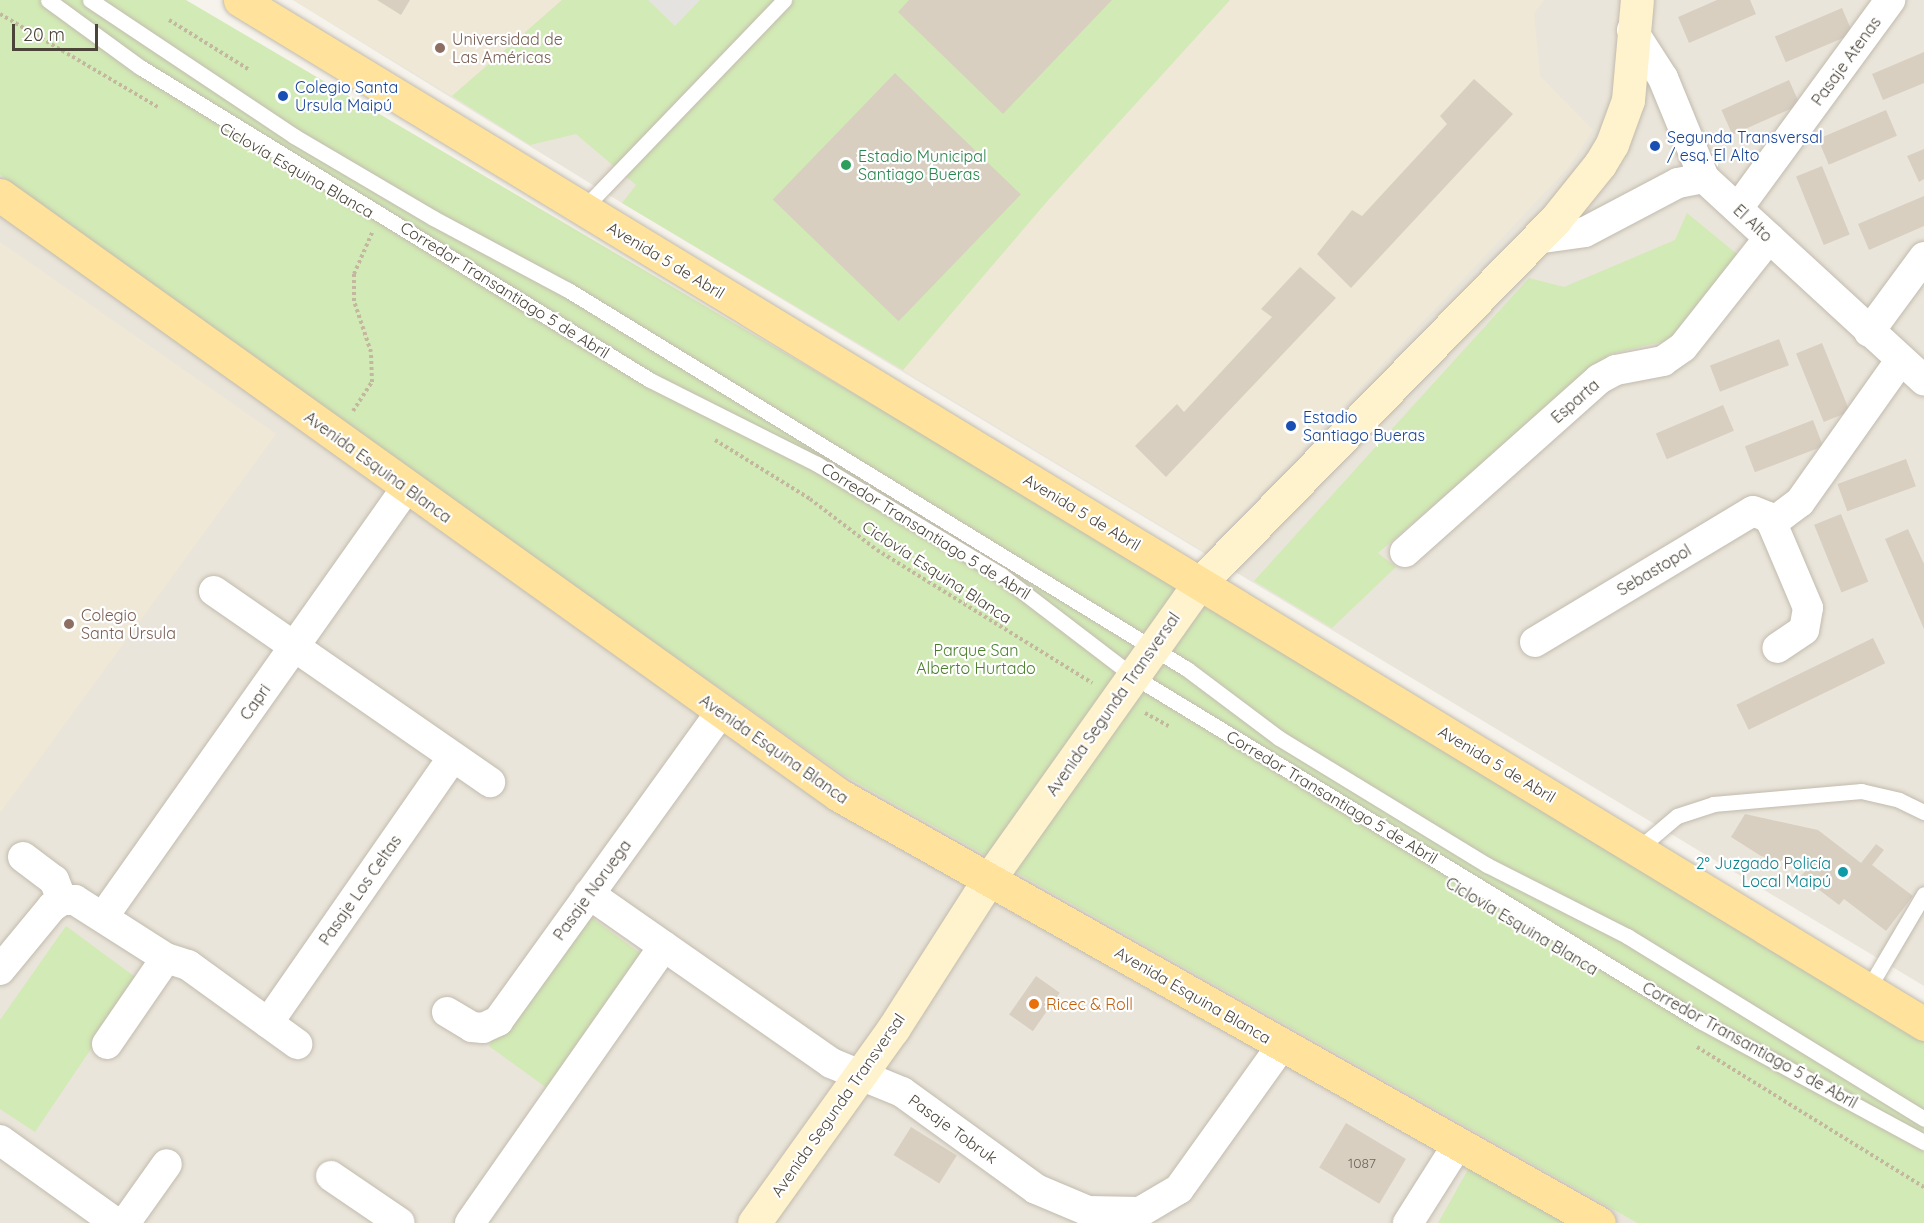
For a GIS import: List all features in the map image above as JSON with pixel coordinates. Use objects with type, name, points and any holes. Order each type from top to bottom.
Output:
[{"type":"main road","name":"Avenida 5 de Abril","points":[[240,0],[1924,1024]]},
{"type":"main road","name":"Avenida Segunda Transversal","points":[[754,1223],[862,1073],[989,879],[1198,584],[1572,200],[1612,144],[1629,100],[1634,15]]},
{"type":"main road","name":"Avenida Esquina Blanca","points":[[0,195],[720,713],[839,795],[1599,1223]]},
{"type":"street","name":"Pasaje Atenas","points":[[1738,208],[1890,0]]},
{"type":"street","name":"El Alto","points":[[1634,15],[1704,178],[1900,361],[1924,380]]},
{"type":"street","points":[[1536,239],[1585,232],[1678,183],[1704,178]]},
{"type":"street","name":"Esparta","points":[[1405,552],[1599,379],[1616,370],[1663,361],[1683,347],[1769,237]]},
{"type":"street","points":[[1869,332],[1924,257]]},
{"type":"street","points":[[1777,648],[1804,630],[1809,615],[1772,523],[1800,502],[1900,361]]},
{"type":"street","name":"Capri","points":[[103,917],[407,487]]},
{"type":"street","name":"Sebastopol","points":[[1535,642],[1745,514],[1761,513],[1772,523]]},
{"type":"street","points":[[214,591],[490,782]]},
{"type":"street","name":"Pasaje Noruega","points":[[447,1012],[472,1027],[483,1028],[498,1021],[720,713]]},
{"type":"street","name":"Pasaje Los Celtas","points":[[268,1023],[453,757]]},
{"type":"street","points":[[23,857],[54,880],[62,900]]},
{"type":"street","name":"Pasaje Tobruk","points":[[589,894],[831,1063],[862,1073],[902,1092],[1036,1189],[1088,1211],[1124,1214],[1155,1206],[1179,1189],[1282,1045]]},
{"type":"street","points":[[0,970],[52,907],[62,900],[75,900],[166,958],[188,965],[297,1044]]},
{"type":"street","points":[[470,1223],[664,946]]},
{"type":"street","points":[[107,1044],[166,958]]},
{"type":"street","points":[[0,1140],[116,1223]]},
{"type":"street","points":[[1408,1223],[1458,1144]]},
{"type":"street","points":[[125,1223],[167,1164]]},
{"type":"street","points":[[331,1176],[400,1223]]},
{"type":"lane","name":"Corredor Transantiago 5 de Abril","points":[[48,0],[140,67],[651,380],[808,459],[1001,575],[1125,687],[1700,1021],[1924,1142]]},
{"type":"lane","name":"Corredor Transantiago 5 de Abril","points":[[90,0],[294,136],[414,207],[568,290],[1153,648],[1209,683],[1258,724],[1299,750],[1488,865],[1627,936],[1924,1119]]},
{"type":"lane","points":[[583,209],[784,0]]},
{"type":"lane","points":[[1638,849],[1677,816],[1713,804],[1861,791],[1899,800],[1924,813]]},
{"type":"lane","points":[[1868,989],[1924,894]]},
{"type":"path","points":[[0,14],[164,110]]},
{"type":"path","points":[[169,20],[248,69]]},
{"type":"path","points":[[336,436],[372,382],[371,352],[354,301],[354,274],[375,228]]},
{"type":"path","name":"Ciclovía Esquina Blanca","points":[[710,437],[810,499],[877,550],[1125,687],[1174,729]]},
{"type":"path","points":[[1691,1043],[1924,1186]]},
{"type":"shaded area","points":[[293,0],[1924,0],[1924,986],[622,203]]},
{"type":"shaded area","name":"Universidad de Las Américas","points":[[293,0],[562,0],[452,96]]},
{"type":"shaded area","points":[[648,0],[700,0],[675,26]]},
{"type":"shaded area","points":[[1230,0],[1544,0],[1534,13],[1540,76],[1593,130],[1568,168],[1205,552],[903,370],[1050,198]]},
{"type":"shaded area","points":[[0,175],[438,491],[845,776],[1637,1223],[0,1223]]},
{"type":"shaded area","name":"Colegio Santa Úrsula","points":[[0,242],[276,434],[0,813]]},
{"type":"green space","name":"Parque San Alberto Hurtado","points":[[0,0],[186,0],[1199,597],[1924,1036],[1924,1223],[1637,1223],[845,776],[438,491],[0,175]]},
{"type":"green space","name":"Estadio Municipal Santiago Bueras","points":[[562,0],[1230,0],[1050,198],[903,370],[622,203],[636,185],[576,134],[530,145],[452,96]]},
{"type":"green space","points":[[1687,213],[1737,254],[1674,339],[1610,354],[1378,553],[1396,567],[1332,628],[1254,581],[1529,278],[1564,287],[1675,240]]},
{"type":"green space","points":[[585,913],[645,956],[548,1089],[489,1046]]},
{"type":"green space","points":[[66,926],[138,979],[35,1132],[0,1109],[0,1020]]},
{"type":"green space","points":[[1470,1166],[1568,1223],[1438,1223]]},
{"type":"building","points":[[377,0],[410,0],[401,15]]},
{"type":"building","points":[[909,0],[1112,0],[1003,114],[898,12]]},
{"type":"building","points":[[1717,0],[1750,0],[1756,14],[1689,43],[1678,17]]},
{"type":"building","points":[[1842,8],[1853,34],[1786,62],[1775,37]]},
{"type":"building","points":[[1924,52],[1924,83],[1883,100],[1872,74]]},
{"type":"building","points":[[895,73],[1021,195],[899,321],[773,200]]},
{"type":"building","points":[[1474,79],[1513,114],[1351,288],[1317,254],[1352,210],[1362,216],[1447,124],[1440,116]]},
{"type":"building","points":[[1789,80],[1800,105],[1732,135],[1721,110]]},
{"type":"building","points":[[1886,110],[1897,136],[1829,165],[1818,139]]},
{"type":"building","points":[[1924,149],[1924,179],[1919,182],[1907,156]]},
{"type":"building","points":[[1822,166],[1850,235],[1824,245],[1796,176]]},
{"type":"building","points":[[1924,196],[1924,226],[1869,250],[1858,224]]},
{"type":"building","points":[[1300,267],[1336,298],[1166,477],[1135,446],[1177,404],[1184,412],[1272,317],[1261,309]]},
{"type":"building","points":[[1779,339],[1789,365],[1720,392],[1710,366]]},
{"type":"building","points":[[1822,343],[1850,412],[1824,422],[1796,353]]},
{"type":"building","points":[[1723,405],[1734,431],[1667,459],[1656,434]]},
{"type":"building","points":[[1813,420],[1823,446],[1755,472],[1745,446]]},
{"type":"building","points":[[1906,459],[1916,486],[1847,511],[1837,484]]},
{"type":"building","points":[[1841,514],[1868,582],[1841,593],[1814,525]]},
{"type":"building","points":[[1908,529],[1924,564],[1924,629],[1885,539]]},
{"type":"building","points":[[1873,638],[1885,663],[1749,730],[1736,705]]},
{"type":"building","name":"2° Juzgado Policía Local Maipú","points":[[1745,814],[1818,830],[1861,863],[1876,844],[1884,850],[1872,865],[1913,896],[1886,931],[1844,899],[1839,905],[1801,876],[1808,868],[1761,856],[1731,837]]},
{"type":"building","name":"Ricec & Roll","points":[[1036,976],[1060,993],[1033,1031],[1009,1015]]},
{"type":"building","points":[[1346,1123],[1406,1159],[1379,1204],[1319,1168]]},
{"type":"building","points":[[911,1127],[957,1156],[939,1184],[894,1155]]},
{"type":"place","name":"Universidad de Las Américas","points":[[440,48]]},
{"type":"place","name":"Colegio Santa Ursula Maipú","points":[[283,96]]},
{"type":"place","name":"Segunda Transversal / esq. El Alto","points":[[1655,146]]},
{"type":"place","name":"Estadio Municipal Santiago Bueras","points":[[846,165]]},
{"type":"place","name":"Estadio Santiago Bueras","points":[[1291,426]]},
{"type":"place","name":"Colegio Santa Úrsula","points":[[69,624]]},
{"type":"place","name":"2° Juzgado Policía Local Maipú","points":[[1843,872]]},
{"type":"place","name":"Ricec & Roll","points":[[1034,1004]]}]
